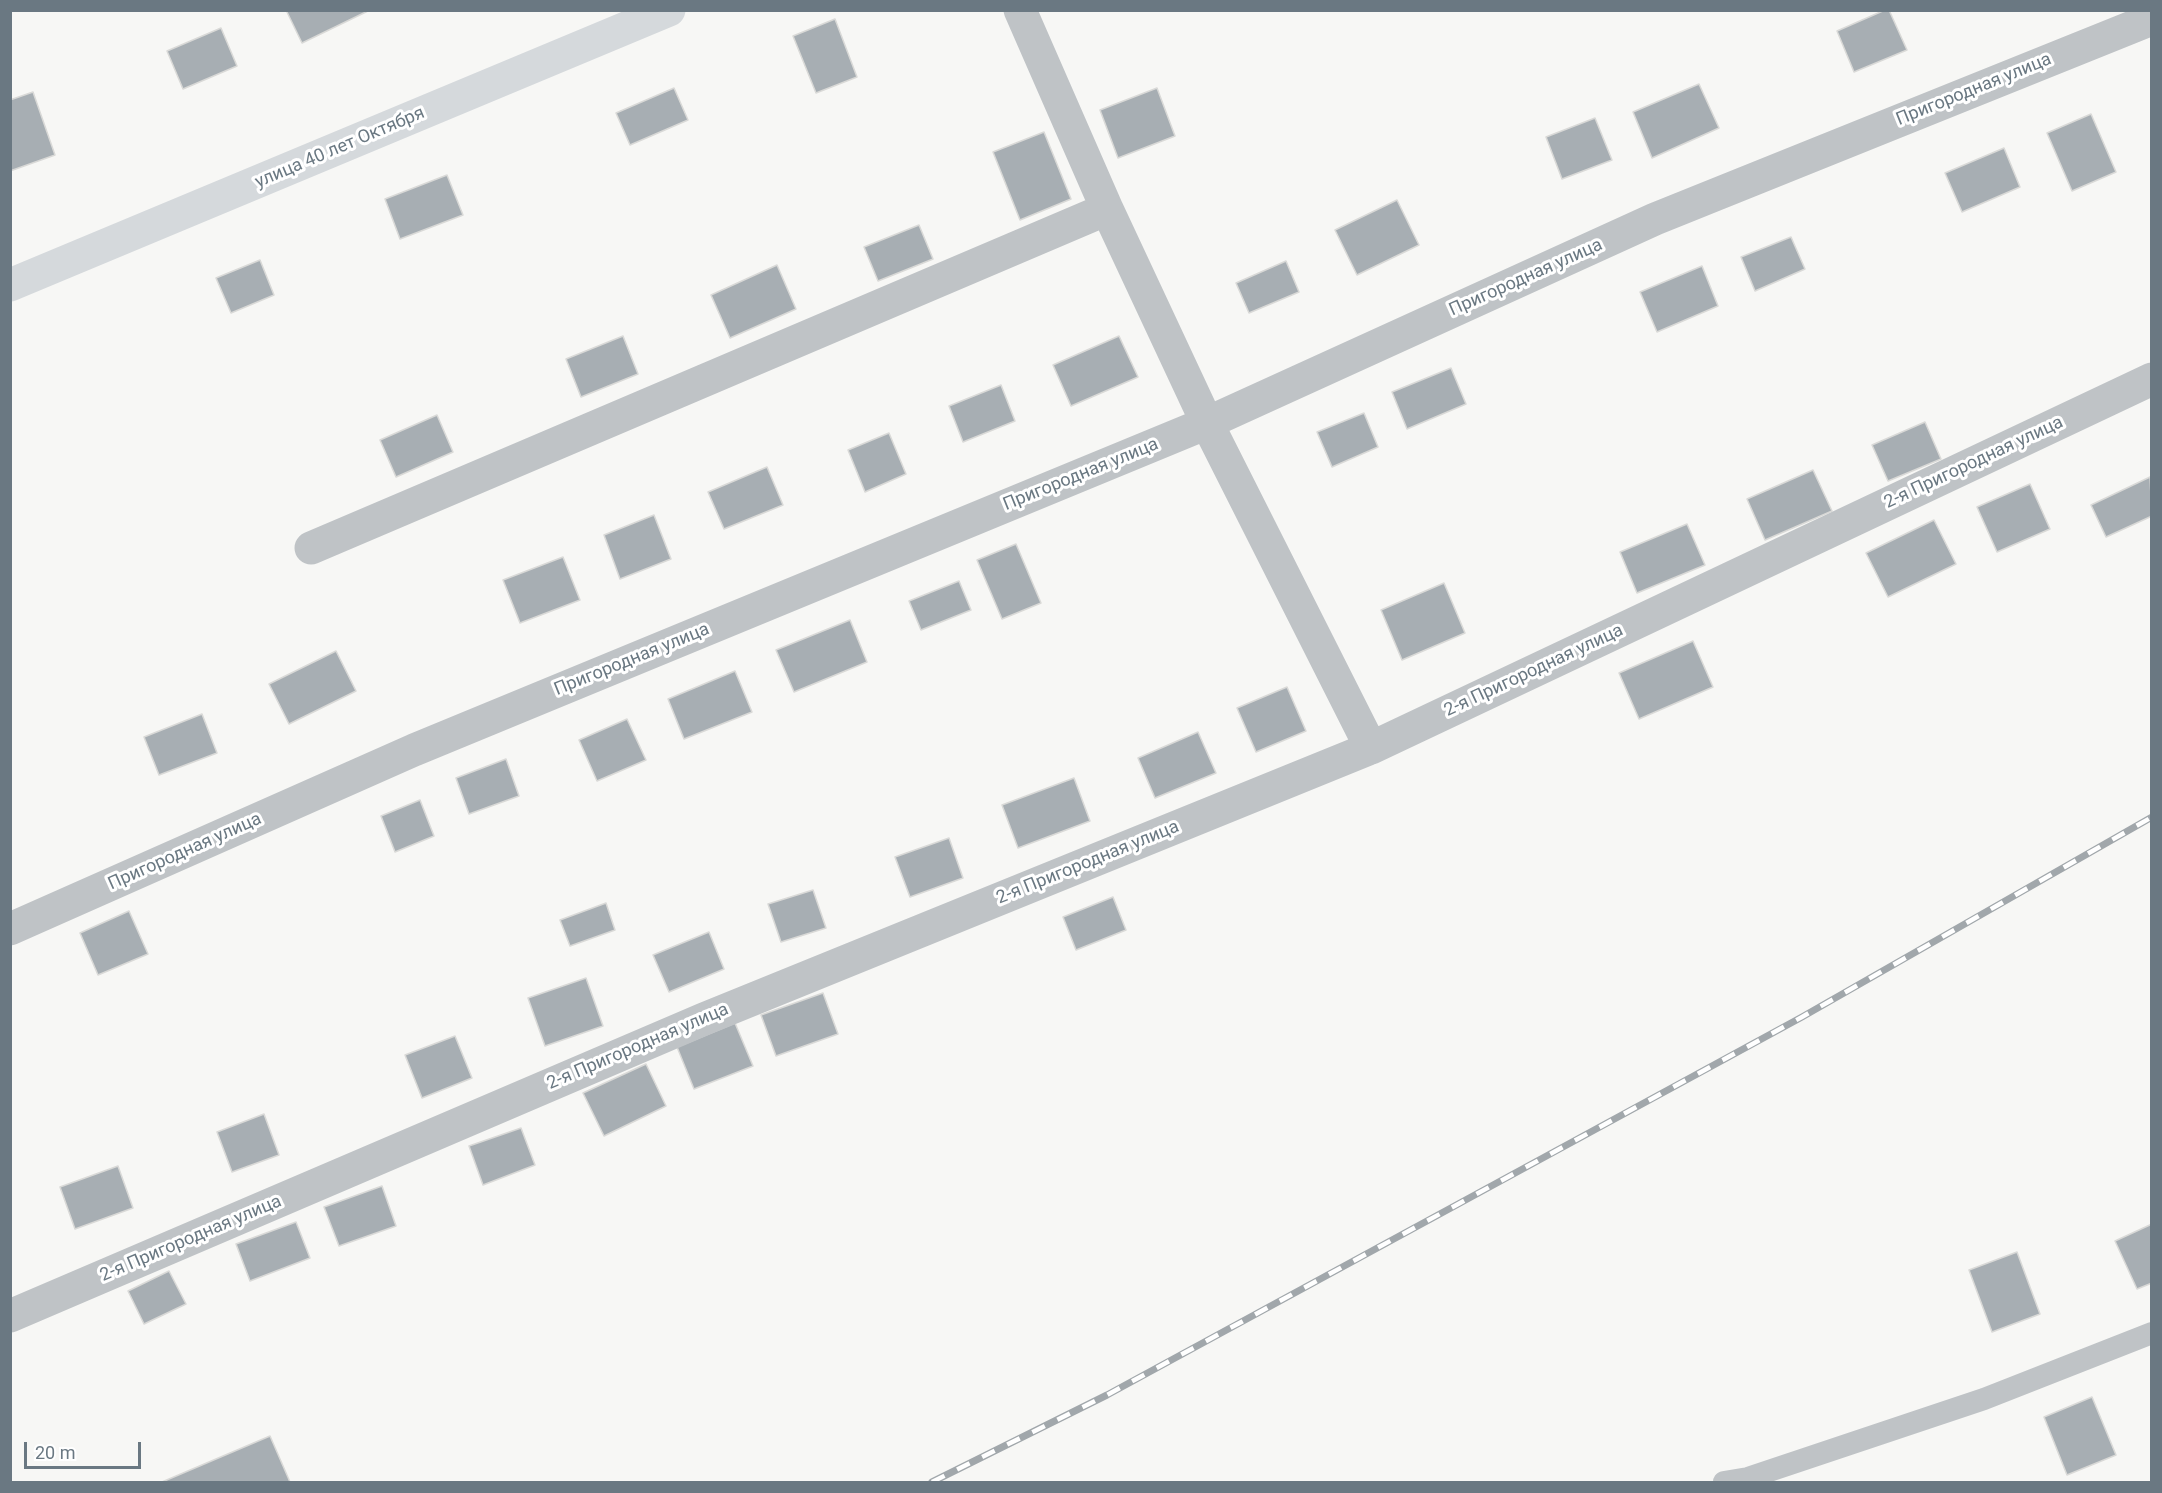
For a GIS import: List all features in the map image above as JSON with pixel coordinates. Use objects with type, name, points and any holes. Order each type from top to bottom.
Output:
[{"type":"main road","name":"улица 40 лет Октября","points":[[10,285],[669,10]]},
{"type":"street","points":[[1020,10],[1107,209],[1207,423],[1371,748]]},
{"type":"street","name":"Пригородная улица","points":[[10,929],[414,750],[1207,423],[1655,219],[2151,19]]},
{"type":"street","points":[[311,548],[1107,209]]},
{"type":"street","name":"2-я Пригородная улица","points":[[10,1316],[704,1019],[1371,748],[2151,379]]},
{"type":"lane","points":[[1724,1482],[1748,1478],[1984,1399],[2151,1333]]},
{"type":"building","points":[[286,10],[370,10],[302,43]]},
{"type":"building","points":[[1889,10],[1907,50],[1854,72],[1837,31]]},
{"type":"building","points":[[835,19],[857,77],[816,93],[793,36]]},
{"type":"building","points":[[221,28],[237,66],[183,89],[167,51]]},
{"type":"building","points":[[1699,84],[1719,128],[1652,158],[1633,112]]},
{"type":"building","points":[[674,88],[688,120],[630,145],[616,113]]},
{"type":"building","points":[[1157,88],[1175,136],[1118,158],[1100,110]]},
{"type":"building","points":[[33,92],[55,155],[10,171],[10,100]]},
{"type":"building","points":[[2091,114],[2116,172],[2072,191],[2047,133]]},
{"type":"building","points":[[1595,118],[1612,160],[1562,179],[1546,137]]},
{"type":"building","points":[[1044,132],[1071,199],[1020,220],[993,152]]},
{"type":"building","points":[[2004,148],[2020,187],[1962,212],[1945,173]]},
{"type":"building","points":[[447,175],[463,215],[400,239],[385,199]]},
{"type":"building","points":[[1397,200],[1419,245],[1357,275],[1335,230]]},
{"type":"building","points":[[919,225],[933,259],[878,281],[864,247]]},
{"type":"building","points":[[1791,237],[1805,269],[1755,291],[1741,257]]},
{"type":"building","points":[[260,260],[274,295],[231,313],[216,278]]},
{"type":"building","points":[[1286,261],[1299,292],[1249,313],[1236,283]]},
{"type":"building","points":[[777,265],[796,309],[730,338],[711,295]]},
{"type":"building","points":[[1702,266],[1718,306],[1657,332],[1640,292]]},
{"type":"building","points":[[623,336],[638,374],[581,397],[566,359]]},
{"type":"building","points":[[1119,336],[1138,377],[1071,406],[1053,365]]},
{"type":"building","points":[[1451,368],[1466,404],[1407,429],[1392,392]]},
{"type":"building","points":[[1001,385],[1015,421],[963,442],[949,406]]},
{"type":"building","points":[[1364,413],[1378,447],[1332,467],[1317,432]]},
{"type":"building","points":[[437,415],[453,452],[396,477],[380,440]]},
{"type":"building","points":[[1925,422],[1941,459],[1888,481],[1872,445]]},
{"type":"building","points":[[889,433],[906,474],[865,492],[848,450]]},
{"type":"building","points":[[767,467],[783,505],[724,529],[708,492]]},
{"type":"building","points":[[1813,470],[1832,511],[1765,540],[1747,499]]},
{"type":"building","points":[[2150,477],[2152,516],[2106,537],[2091,505]]},
{"type":"building","points":[[2030,484],[2050,529],[1997,552],[1977,507]]},
{"type":"building","points":[[654,515],[671,559],[620,579],[604,535]]},
{"type":"building","points":[[1934,520],[1956,564],[1888,597],[1866,553]]},
{"type":"building","points":[[1687,524],[1705,565],[1637,593],[1620,552]]},
{"type":"building","points":[[1016,544],[1041,603],[1002,619],[977,560]]},
{"type":"building","points":[[563,557],[580,600],[520,623],[503,580]]},
{"type":"building","points":[[959,581],[971,610],[921,630],[909,601]]},
{"type":"building","points":[[1444,583],[1465,633],[1402,660],[1381,610]]},
{"type":"building","points":[[850,620],[867,662],[794,692],[776,650]]},
{"type":"building","points":[[1693,641],[1713,687],[1639,719],[1619,673]]},
{"type":"building","points":[[336,651],[356,691],[289,724],[269,684]]},
{"type":"building","points":[[735,671],[752,712],[684,739],[668,699]]},
{"type":"building","points":[[1287,687],[1306,731],[1256,752],[1237,708]]},
{"type":"building","points":[[202,714],[217,753],[159,775],[144,737]]},
{"type":"building","points":[[627,719],[646,760],[597,781],[579,740]]},
{"type":"building","points":[[1198,732],[1216,773],[1155,798],[1138,758]]},
{"type":"building","points":[[506,759],[519,796],[469,814],[456,778]]},
{"type":"building","points":[[1074,778],[1090,821],[1018,848],[1002,805]]},
{"type":"building","points":[[420,800],[434,836],[395,852],[381,816]]},
{"type":"building","points":[[949,838],[963,878],[910,897],[895,857]]},
{"type":"building","points":[[813,890],[826,928],[781,942],[768,904]]},
{"type":"building","points":[[1113,897],[1126,930],[1076,950],[1063,917]]},
{"type":"building","points":[[606,903],[615,930],[570,946],[560,920]]},
{"type":"building","points":[[129,911],[148,954],[98,975],[80,933]]},
{"type":"building","points":[[709,932],[724,969],[669,992],[653,955]]},
{"type":"building","points":[[586,978],[603,1026],[545,1046],[528,998]]},
{"type":"building","points":[[823,993],[838,1034],[776,1056],[761,1015]]},
{"type":"building","points":[[735,1023],[753,1066],[694,1089],[677,1047]]},
{"type":"building","points":[[455,1036],[472,1078],[422,1098],[405,1055]]},
{"type":"building","points":[[646,1064],[666,1106],[604,1136],[583,1093]]},
{"type":"building","points":[[264,1114],[279,1155],[232,1172],[217,1132]]},
{"type":"building","points":[[521,1128],[535,1165],[483,1185],[469,1146]]},
{"type":"building","points":[[118,1166],[133,1208],[75,1229],[60,1187]]},
{"type":"building","points":[[382,1186],[396,1226],[339,1246],[324,1207]]},
{"type":"building","points":[[296,1222],[310,1258],[250,1281],[236,1244]]},
{"type":"building","points":[[2152,1224],[2152,1283],[2137,1289],[2115,1241]]},
{"type":"building","points":[[2017,1252],[2040,1314],[1992,1332],[1969,1270]]},
{"type":"building","points":[[169,1271],[186,1304],[144,1324],[128,1291]]},
{"type":"building","points":[[2092,1397],[2116,1455],[2067,1475],[2044,1417]]},
{"type":"building","points":[[270,1436],[290,1482],[162,1482]]},
{"type":"railway","points":[[932,1482],[1107,1395],[1802,1017],[2152,817]]}]
